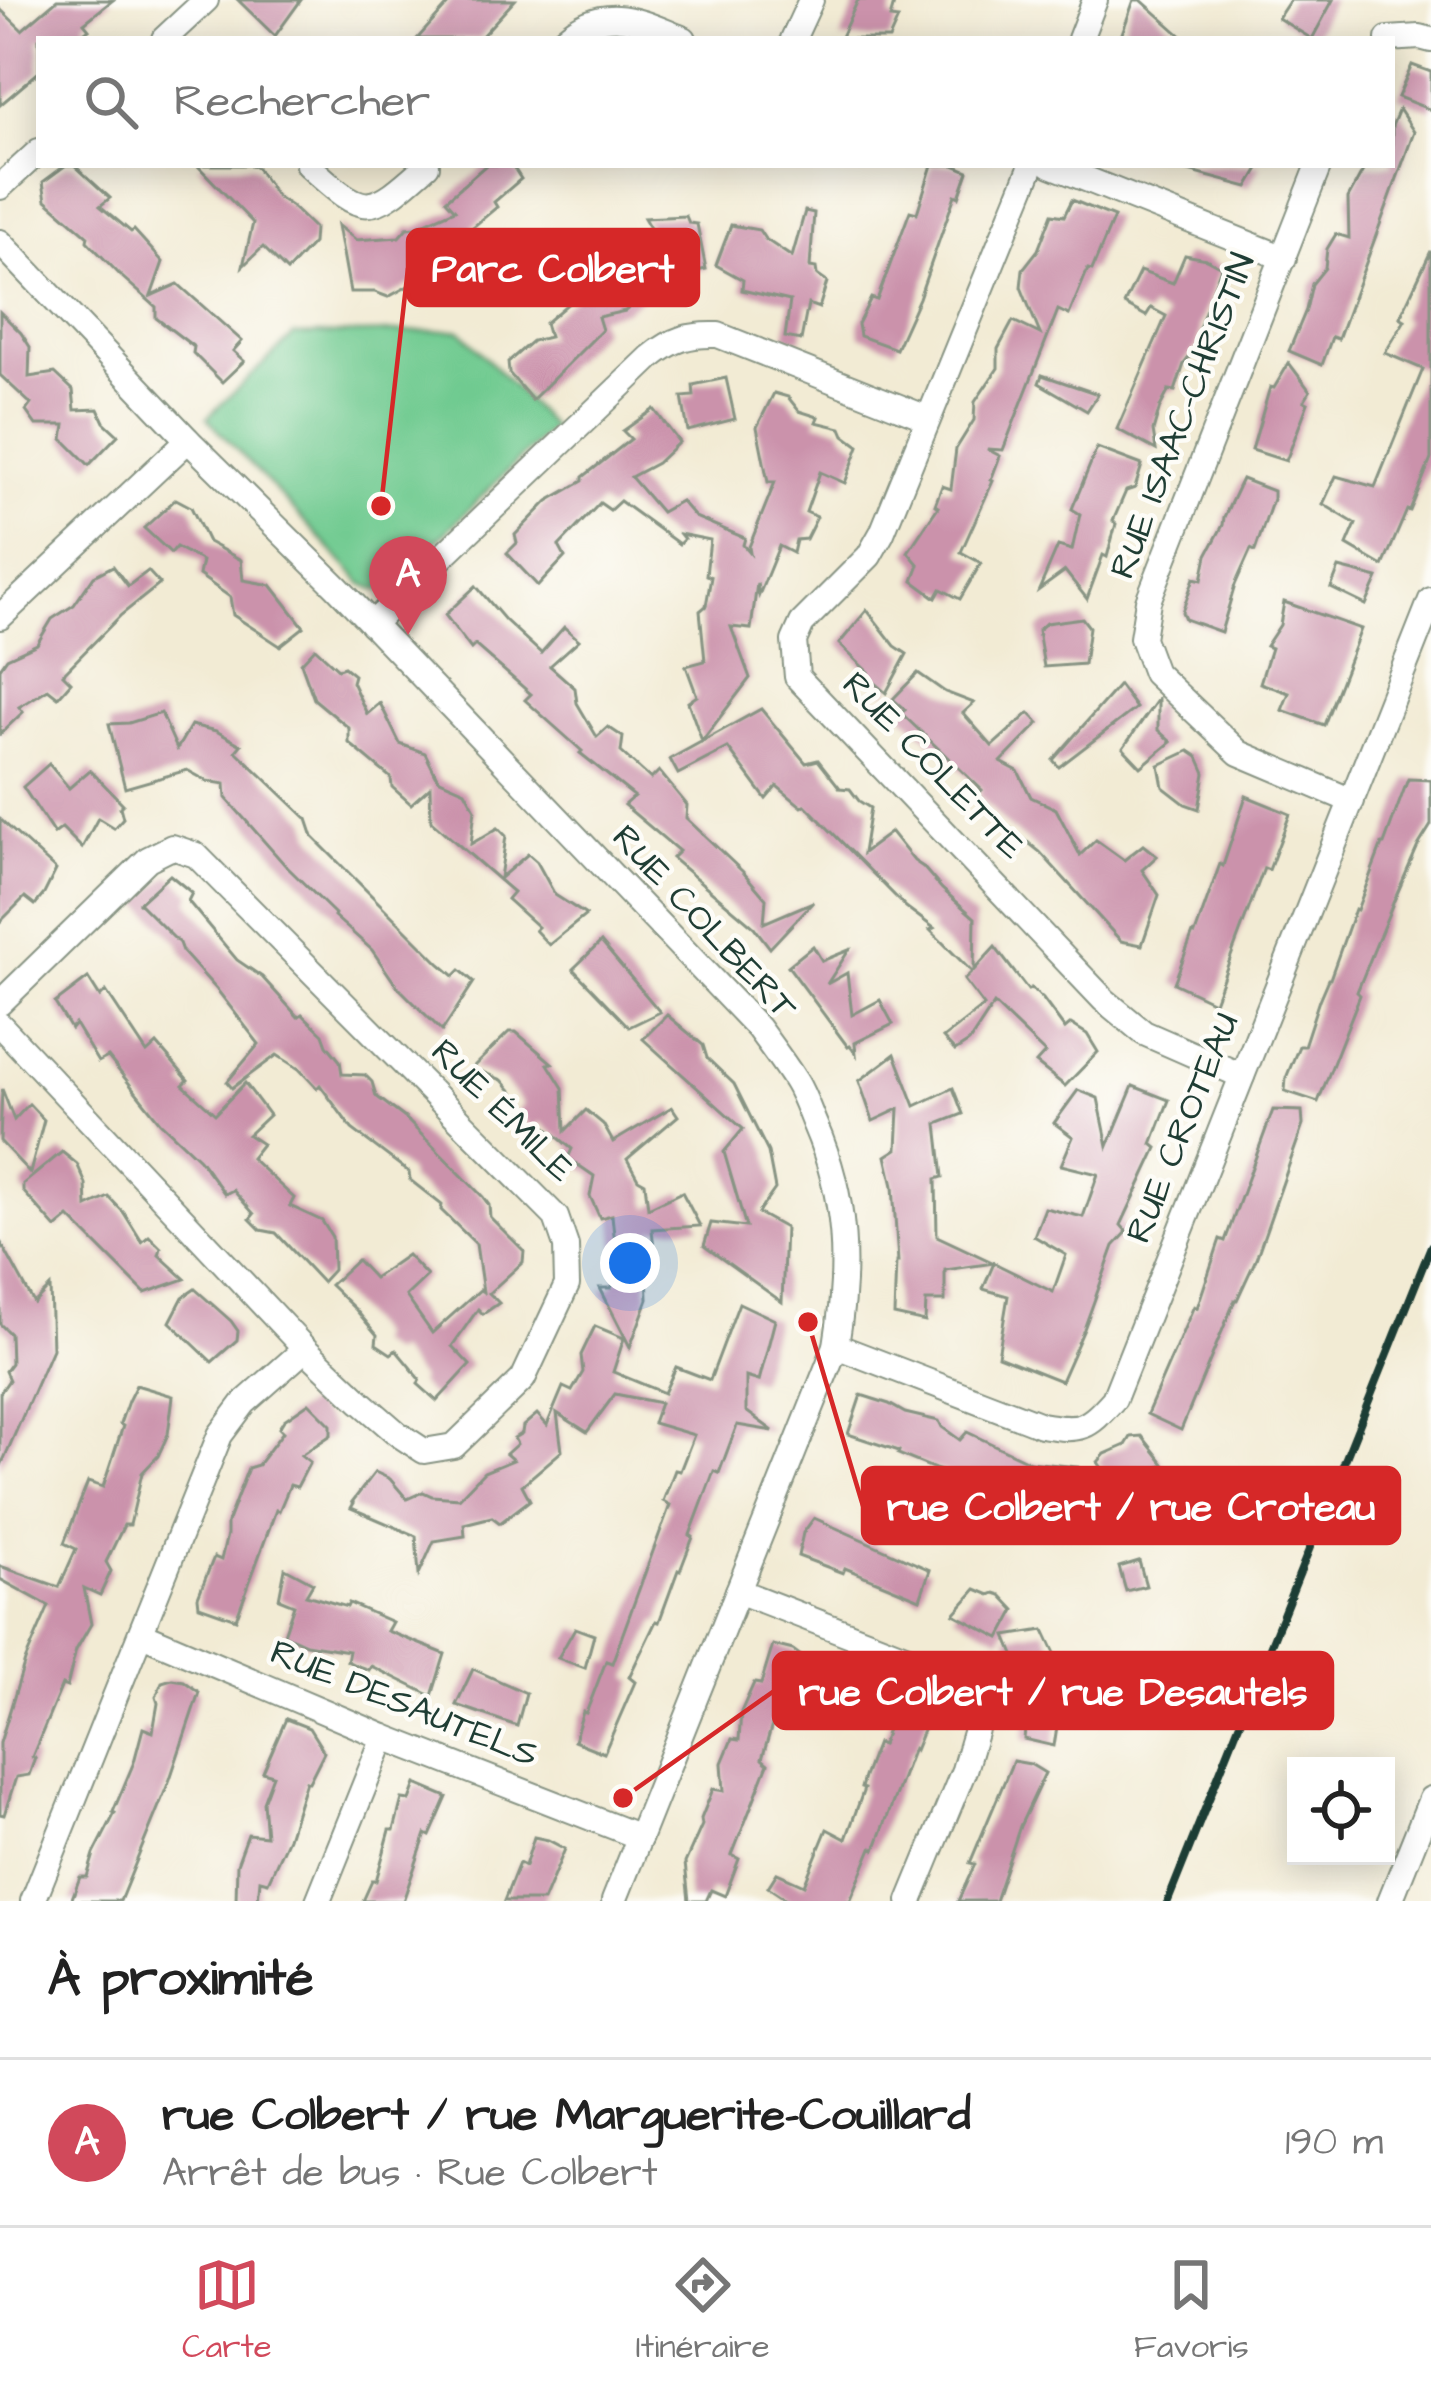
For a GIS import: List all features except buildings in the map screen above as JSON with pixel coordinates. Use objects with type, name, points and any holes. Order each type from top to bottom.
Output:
[{"type":"street","points":[[175,36],[206,0]]},
{"type":"street","points":[[794,36],[811,0]]},
{"type":"street","points":[[1081,36],[1095,0]]},
{"type":"street","points":[[568,36],[588,22],[619,16],[677,36]]},
{"type":"street","points":[[1395,39],[1431,40]]},
{"type":"street","points":[[0,188],[36,154]]},
{"type":"street","points":[[312,168],[347,198],[374,205],[388,200],[424,168]]},
{"type":"street","name":"RUE COLETTE","points":[[1030,168],[882,533],[869,556],[802,623],[794,641],[797,677],[1105,1000],[1144,1033],[1242,1076]]},
{"type":"street","points":[[1059,168],[1284,258]]},
{"type":"street","name":"RUE ISAAC-CHRISTIN","points":[[1318,168],[1148,601],[1142,638],[1155,673],[1239,753],[1352,801]]},
{"type":"street","name":"RUE COLBERT","points":[[0,242],[758,1028],[798,1085],[835,1174],[844,1301],[836,1346],[614,1901]]},
{"type":"street","points":[[372,624],[650,357],[690,334],[718,335],[926,418]]},
{"type":"street","points":[[0,617],[188,440]]},
{"type":"street","name":"RUE CROTEAU","points":[[836,1346],[1041,1426],[1066,1430],[1093,1423],[1114,1399],[1431,600]]},
{"type":"street","name":"RUE ÉMILE","points":[[0,1003],[148,860],[172,848],[196,855],[556,1217],[566,1246],[568,1285],[523,1378],[454,1446],[424,1451],[373,1413],[305,1349],[0,1025]]},
{"type":"street","points":[[33,1901],[220,1435],[244,1403],[305,1349]]},
{"type":"street","points":[[738,1591],[928,1665],[964,1687],[973,1703],[979,1719],[964,1769],[910,1901]]},
{"type":"street","name":"RUE DESAUTELS","points":[[142,1634],[384,1737],[640,1837]]},
{"type":"street","points":[[318,1901],[384,1737]]},
{"type":"street","points":[[1390,1901],[1431,1799]]},
{"type":"green space","points":[[460,330],[552,427],[390,587],[377,590],[363,584],[207,418],[294,335]]},
{"type":"railway","points":[[1168,1901],[1431,1246]]},
{"type":"place","name":"Parc Colbert","points":[[381,506]]},
{"type":"place","name":"rue Colbert / rue Marguerite-Couillard","points":[[408,635]]},
{"type":"place","name":"rue Colbert / rue Croteau","points":[[808,1322]]},
{"type":"place","name":"rue Colbert / rue Desautels","points":[[623,1798]]}]
